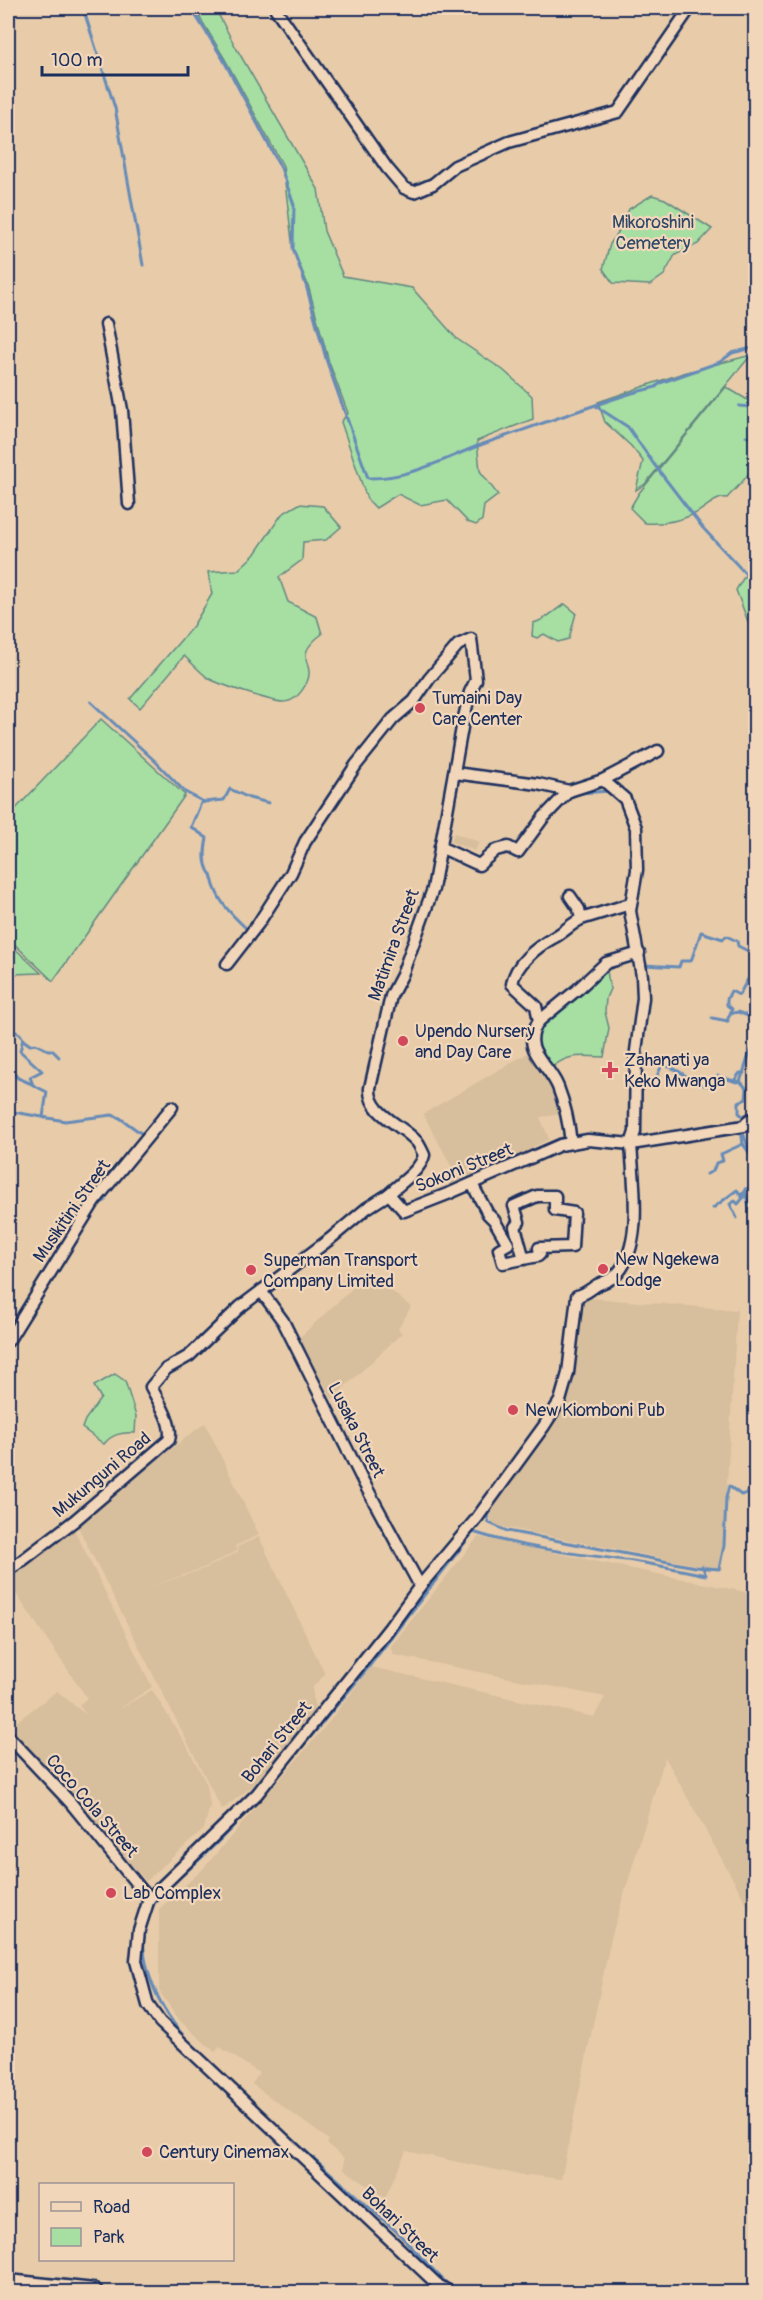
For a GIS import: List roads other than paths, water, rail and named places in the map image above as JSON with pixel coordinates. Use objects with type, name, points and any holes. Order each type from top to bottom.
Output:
[{"type":"highway","points":[[8,2283],[94,2292]]},
{"type":"street","points":[[275,8],[387,168],[404,188],[414,192],[433,184],[455,166],[509,142],[618,111],[690,8]]},
{"type":"street","points":[[106,324],[122,410],[129,504]]},
{"type":"street","name":"Matimira Street","points":[[227,964],[258,924],[291,873],[305,842],[356,765],[393,719],[414,701],[458,645],[471,639],[476,680],[470,692],[455,773],[449,790],[429,903],[402,975],[391,996],[370,1088],[375,1104],[392,1122],[417,1142],[424,1155],[415,1170],[389,1194]]},
{"type":"street","points":[[455,773],[569,790],[603,780],[658,751]]},
{"type":"street","points":[[603,780],[625,799],[636,828],[637,870],[630,904],[639,954],[643,998],[636,1051],[635,1132],[631,1144]]},
{"type":"street","points":[[440,847],[479,865],[496,850],[508,847],[518,852],[543,818],[569,790]]},
{"type":"street","points":[[570,896],[579,909],[581,919]]},
{"type":"street","points":[[539,1021],[536,1006],[512,984],[514,975],[524,962],[546,940],[554,938],[581,919],[630,904]]},
{"type":"street","points":[[572,1142],[557,1086],[533,1047],[532,1032],[539,1021],[606,963],[639,954]]},
{"type":"street","name":"Musikitini Street","points":[[8,1341],[94,1202],[172,1107]]},
{"type":"street","name":"Sokoni Street","points":[[389,1194],[403,1211],[572,1142],[597,1140],[631,1144],[744,1126],[749,1120],[756,1118]]},
{"type":"street","name":"Bohari Street","points":[[450,2292],[438,2285],[160,2022],[148,2004],[136,1961],[139,1930],[149,1899],[257,1794],[420,1586],[477,1518],[560,1401],[568,1373],[577,1296],[585,1294],[616,1275],[630,1251],[634,1226],[631,1144]]},
{"type":"street","points":[[472,1184],[508,1244],[499,1249],[503,1263],[524,1259],[540,1255],[539,1248],[572,1247],[574,1213],[555,1210],[555,1196],[537,1196],[514,1206],[519,1222],[515,1227],[524,1259]]},
{"type":"street","points":[[261,1291],[367,1208],[389,1194]]},
{"type":"street","name":"Lusaka Street","points":[[261,1291],[287,1328],[364,1484],[420,1586]]},
{"type":"street","name":"Mukunguni Road","points":[[8,1570],[74,1521],[169,1440],[171,1434],[168,1422],[151,1387],[166,1369],[189,1356],[240,1307],[261,1291]]},
{"type":"street","name":"Coco Cola Street","points":[[8,1736],[70,1802],[149,1899]]},
{"type":"waterway","points":[[83,8],[115,108],[143,265]]},
{"type":"waterway","points":[[191,8],[223,59],[281,168],[294,205],[293,249],[306,285],[327,362],[368,478],[398,475],[427,467],[557,418],[656,387],[660,383],[720,362],[732,353],[756,347]]},
{"type":"waterway","points":[[739,406],[752,407],[753,416],[756,417]]},
{"type":"waterway","points":[[597,407],[628,427],[703,528],[756,585]]},
{"type":"waterway","points":[[746,436],[756,440]]},
{"type":"waterway","points":[[91,702],[185,792],[204,802],[224,800],[230,789],[249,798],[269,803]]},
{"type":"waterway","points":[[579,793],[611,791]]},
{"type":"waterway","points":[[204,802],[201,803],[191,827],[207,838],[205,862],[221,901],[249,931]]},
{"type":"waterway","points":[[644,965],[679,967],[681,961],[691,961],[701,932],[723,939],[726,936],[737,941],[738,946],[756,955]]},
{"type":"waterway","points":[[727,1021],[732,1009],[727,1005],[731,991],[739,995],[748,979],[756,981]]},
{"type":"waterway","points":[[733,1013],[738,1012],[756,1019]]},
{"type":"waterway","points":[[712,1018],[728,1021]]},
{"type":"waterway","points":[[8,1028],[20,1034],[23,1039],[20,1051],[42,1071],[30,1077],[33,1085],[47,1092],[43,1117],[45,1118]]},
{"type":"waterway","points":[[23,1040],[30,1045],[35,1044],[52,1050],[59,1057]]},
{"type":"waterway","points":[[744,1120],[739,1113],[739,1102],[746,1099],[747,1089],[740,1081],[756,1042]]},
{"type":"waterway","points":[[657,1076],[662,1065],[706,1086],[715,1086],[718,1076],[740,1081]]},
{"type":"waterway","points":[[8,1067],[18,1078],[32,1084]]},
{"type":"waterway","points":[[734,1081],[740,1073],[744,1073]]},
{"type":"waterway","points":[[8,1111],[65,1121],[112,1115],[145,1136]]},
{"type":"waterway","points":[[741,1129],[743,1144],[756,1162]]},
{"type":"waterway","points":[[743,1133],[749,1149]]},
{"type":"waterway","points":[[645,1147],[662,1144]]},
{"type":"waterway","points":[[707,1174],[713,1171],[716,1163],[723,1161],[721,1154],[743,1144]]},
{"type":"waterway","points":[[713,1208],[737,1190],[743,1198],[742,1194],[745,1192],[746,1197],[745,1189],[756,1187]]},
{"type":"waterway","points":[[96,1204],[105,1201],[107,1193]]},
{"type":"waterway","points":[[746,1195],[752,1216]]},
{"type":"waterway","points":[[737,1218],[730,1204],[735,1201],[738,1204],[743,1198]]},
{"type":"waterway","points":[[748,1275],[756,1276]]},
{"type":"waterway","points":[[340,1423],[368,1479]]},
{"type":"waterway","points":[[124,1472],[142,1457]]},
{"type":"waterway","points":[[492,1506],[487,1516],[489,1523],[507,1531],[695,1567],[719,1569],[724,1546],[726,1498],[729,1486],[741,1495],[751,1492],[756,1503]]},
{"type":"waterway","points":[[36,1544],[92,1499]]},
{"type":"waterway","points":[[293,1758],[367,1669],[473,1532],[532,1547],[633,1561],[706,1575],[702,1566]]},
{"type":"waterway","points":[[193,2046],[168,2015],[150,1976],[145,1956],[144,1935],[148,1916],[161,1894],[212,1848],[249,1808]]},
{"type":"waterway","points":[[274,2123],[396,2231],[447,2284]]},
{"type":"place","name":"Tumaini Day Care Center","points":[[420,708]]},
{"type":"place","name":"Upendo Nursery and Day Care","points":[[403,1041]]},
{"type":"place","name":"Zahanati ya Keko Mwanga","points":[[610,1070]]},
{"type":"place","name":"New Ngekewa Lodge","points":[[603,1269]]},
{"type":"place","name":"Superman Transport Company Limited","points":[[251,1270]]},
{"type":"place","name":"New Kiomboni Pub","points":[[513,1410]]},
{"type":"place","name":"Lab Complex","points":[[111,1893]]},
{"type":"place","name":"Century Cinemax","points":[[147,2152]]},
{"type":"park label","name":"Mikoroshini Cemetery","points":[[653,232]]}]
